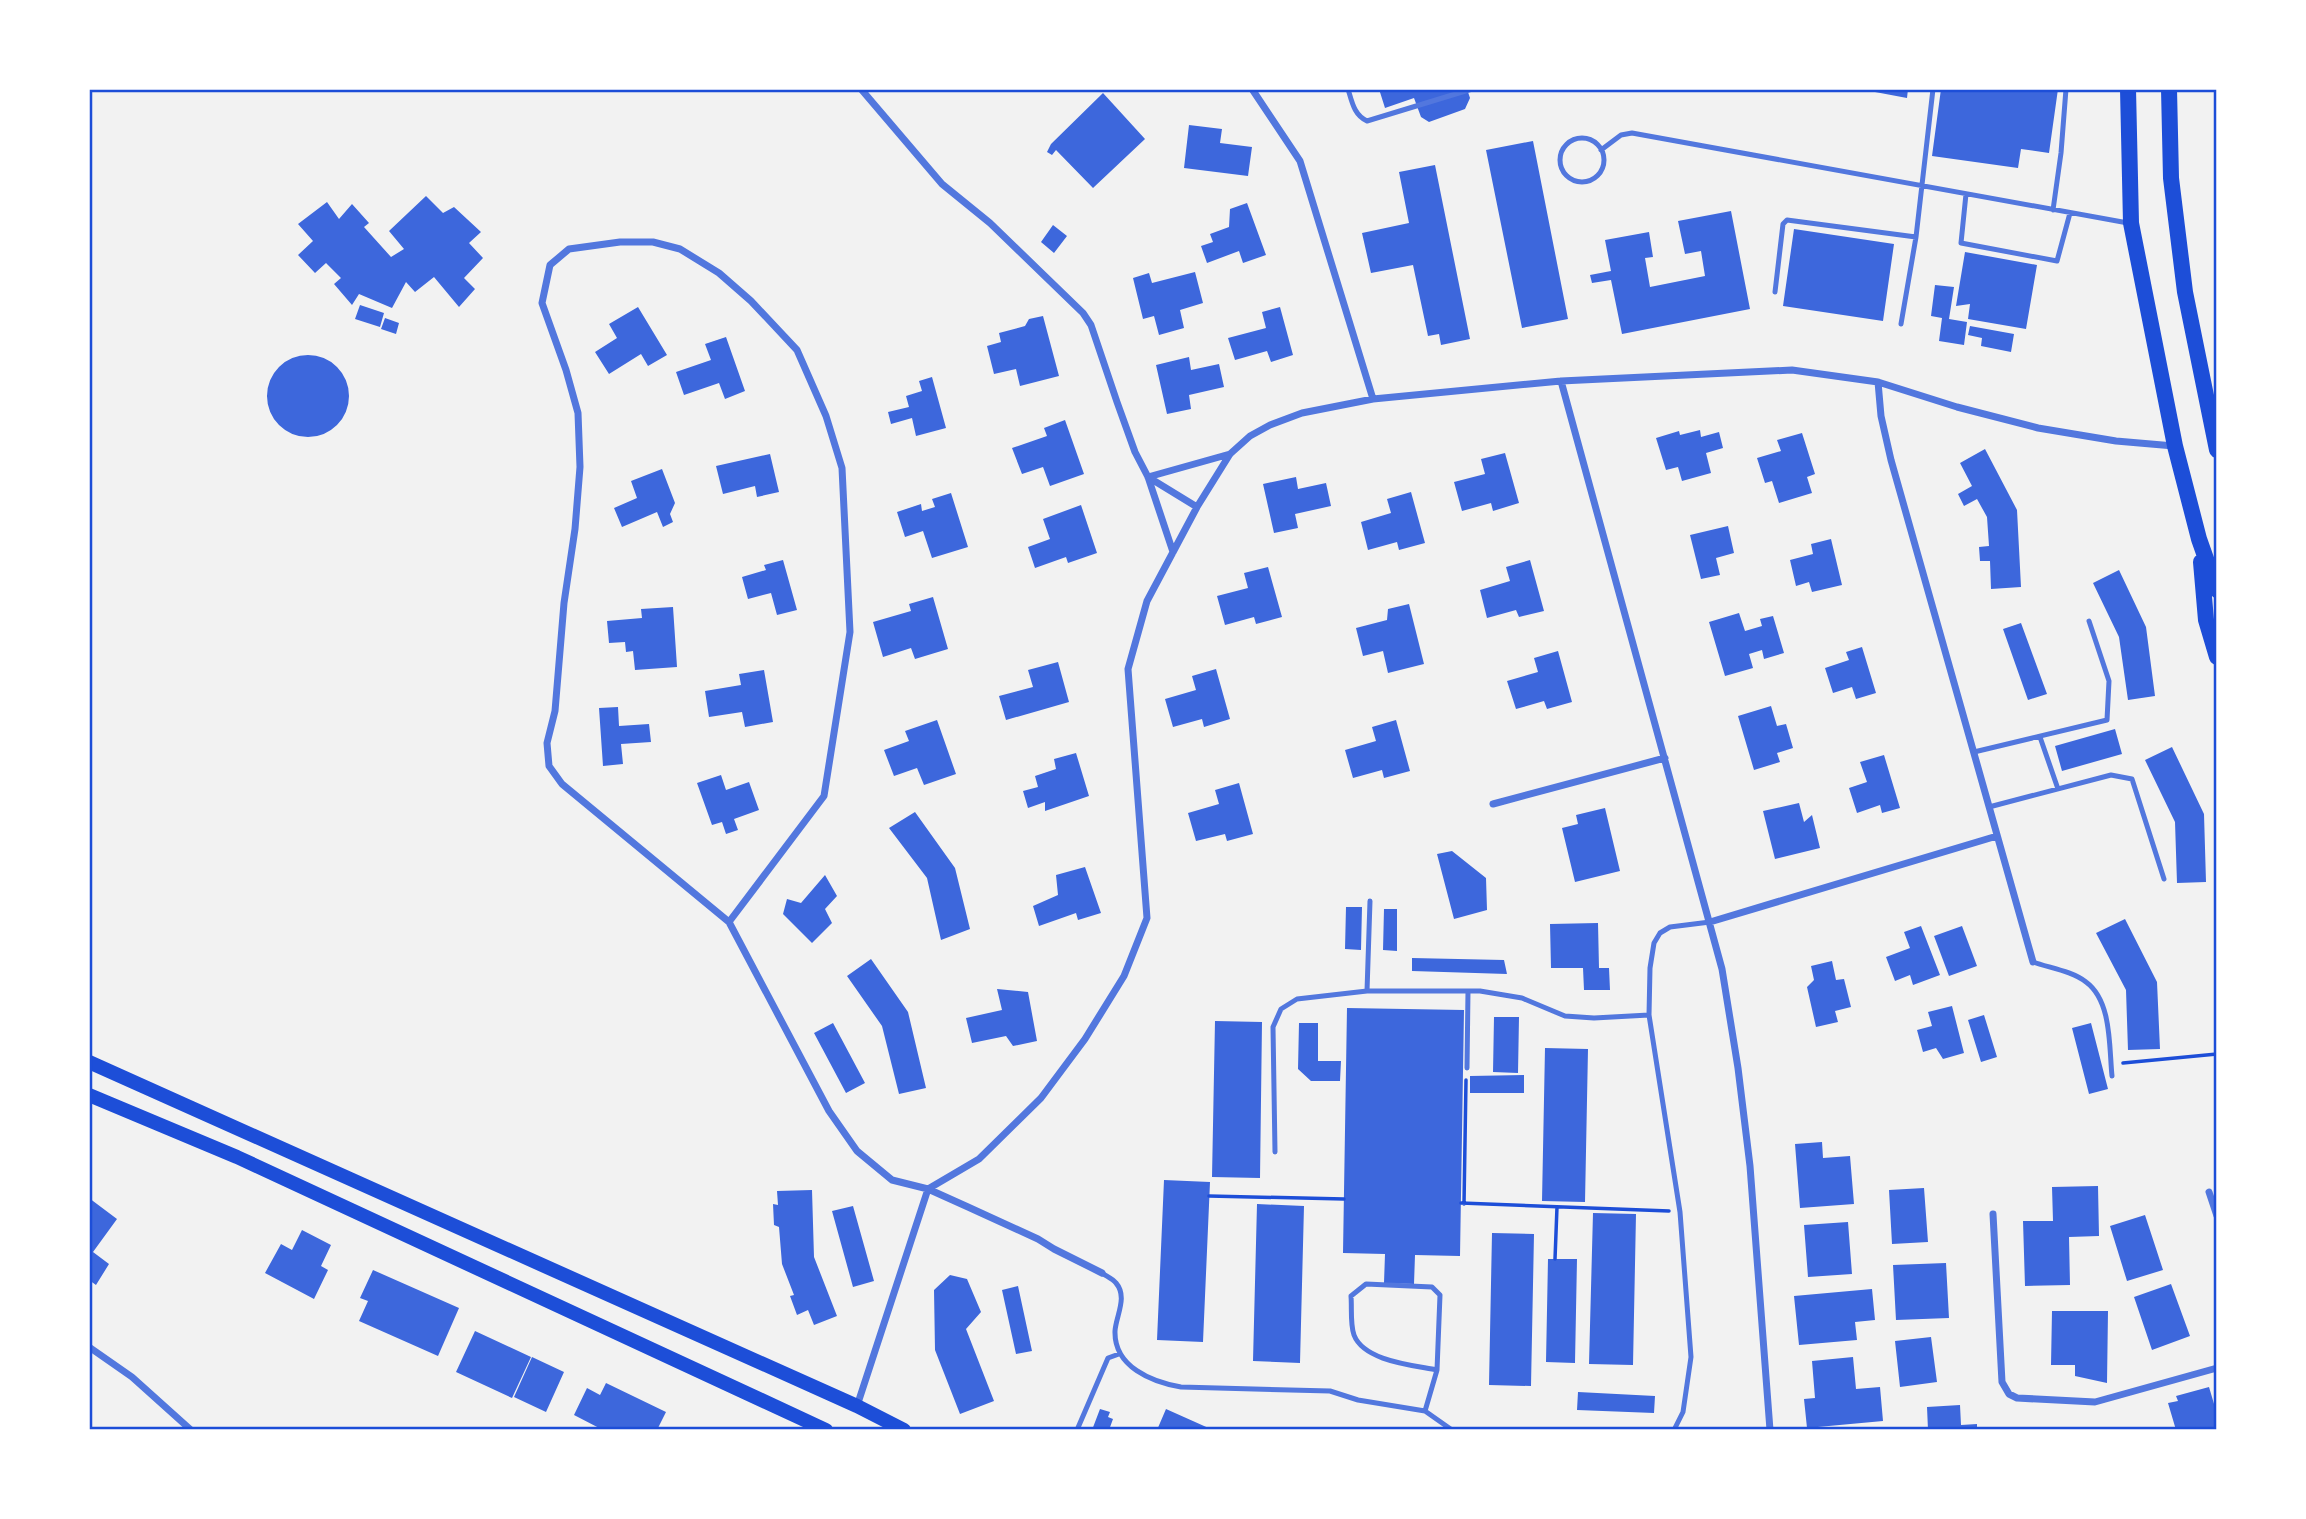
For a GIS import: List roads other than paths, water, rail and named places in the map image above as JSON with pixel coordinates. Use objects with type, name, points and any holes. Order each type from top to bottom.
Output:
[{"type":"main road","points":[[2128,89],[2131,223],[2175,446],[2199,539],[2217,590]]},
{"type":"main road","points":[[2169,89],[2171,178],[2185,292],[2217,450]]},
{"type":"main road","points":[[2199,539],[2206,620],[2217,657]]},
{"type":"main road","points":[[89,1062],[857,1406],[904,1430]]},
{"type":"main road","points":[[89,1095],[237,1157],[826,1430]]},
{"type":"street","points":[[860,89],[942,184],[990,223],[1083,313],[1091,325],[1173,552]]},
{"type":"street","points":[[1252,89],[1300,161],[1373,399]]},
{"type":"street","points":[[729,922],[824,796],[850,632],[842,468],[826,416],[797,350],[751,301],[719,273],[680,249],[653,242],[620,242],[569,249],[550,265],[542,303],[578,413],[580,467],[555,711],[547,743],[549,766],[562,784],[729,922],[829,1111],[858,1151],[892,1180],[928,1189],[1038,1238],[1102,1273]]},
{"type":"street","points":[[857,1406],[928,1189],[979,1159],[1041,1098],[1085,1039],[1125,976],[1147,918],[1128,669],[1147,601],[1197,507],[1230,454],[1250,436],[1270,425],[1302,414],[1373,399],[1561,381],[1792,370],[1878,382],[1957,407],[2038,428],[2116,441],[2175,446]]},
{"type":"street","points":[[1561,381],[1722,969],[1749,1154],[1770,1430]]},
{"type":"street","points":[[1878,382],[1881,416],[1891,460],[2034,962]]},
{"type":"street","points":[[1148,477],[1230,454]]},
{"type":"street","points":[[1148,477],[1197,507]]},
{"type":"street","points":[[1493,804],[1665,758]]},
{"type":"street","points":[[1710,922],[1997,836]]},
{"type":"street","points":[[2209,1192],[2217,1216]]},
{"type":"street","points":[[1993,1213],[2002,1382],[2009,1394],[2017,1398],[2095,1402],[2217,1367]]},
{"type":"street","points":[[89,1347],[132,1377],[191,1430]]},
{"type":"lane","points":[[1348,89],[1355,111],[1360,118],[1367,121],[1472,89]]},
{"type":"lane","points":[[1902,324],[1916,237],[1933,89]]},
{"type":"lane","points":[[2053,210],[2066,89]]},
{"type":"lane","points":[[1601,150],[1621,135],[1632,133],[2131,223]]},
{"type":"lane","points":[[1588,139],[1601,150],[1603,166],[1593,180],[1576,181],[1563,171],[1561,154],[1572,141],[1588,139]]},
{"type":"lane","points":[[1966,194],[1961,243],[2057,261],[2070,213]]},
{"type":"lane","points":[[1775,292],[1783,224],[1787,220],[1916,237]]},
{"type":"lane","points":[[1974,752],[2107,720],[2109,681],[2089,621]]},
{"type":"lane","points":[[2040,737],[2058,789]]},
{"type":"lane","points":[[1989,807],[2111,775],[2132,779],[2164,879]]},
{"type":"lane","points":[[1367,991],[1370,901]]},
{"type":"lane","points":[[1674,1430],[1685,1401],[1691,1357],[1680,1212],[1649,1015],[1650,968],[1654,943],[1660,933],[1670,927],[1710,922]]},
{"type":"lane","points":[[2034,962],[2077,977],[2101,999],[2112,1076]]},
{"type":"lane","points":[[1275,1152],[1273,1027],[1281,1009],[1297,999],[1367,991],[1468,991],[1502,993],[1522,998],[1566,1016],[1594,1018],[1649,1015]]},
{"type":"lane","points":[[1467,1068],[1468,991]]},
{"type":"lane","points":[[1102,1273],[1116,1283],[1122,1297],[1115,1333],[1119,1354],[1142,1376],[1160,1384],[1226,1390],[1330,1391],[1357,1400],[1425,1411],[1452,1430]]},
{"type":"lane","points":[[1425,1411],[1437,1370],[1440,1295],[1432,1287],[1366,1284],[1351,1296],[1353,1333],[1361,1347],[1404,1364],[1437,1370]]},
{"type":"lane","points":[[1077,1430],[1108,1358],[1119,1354]]}]
